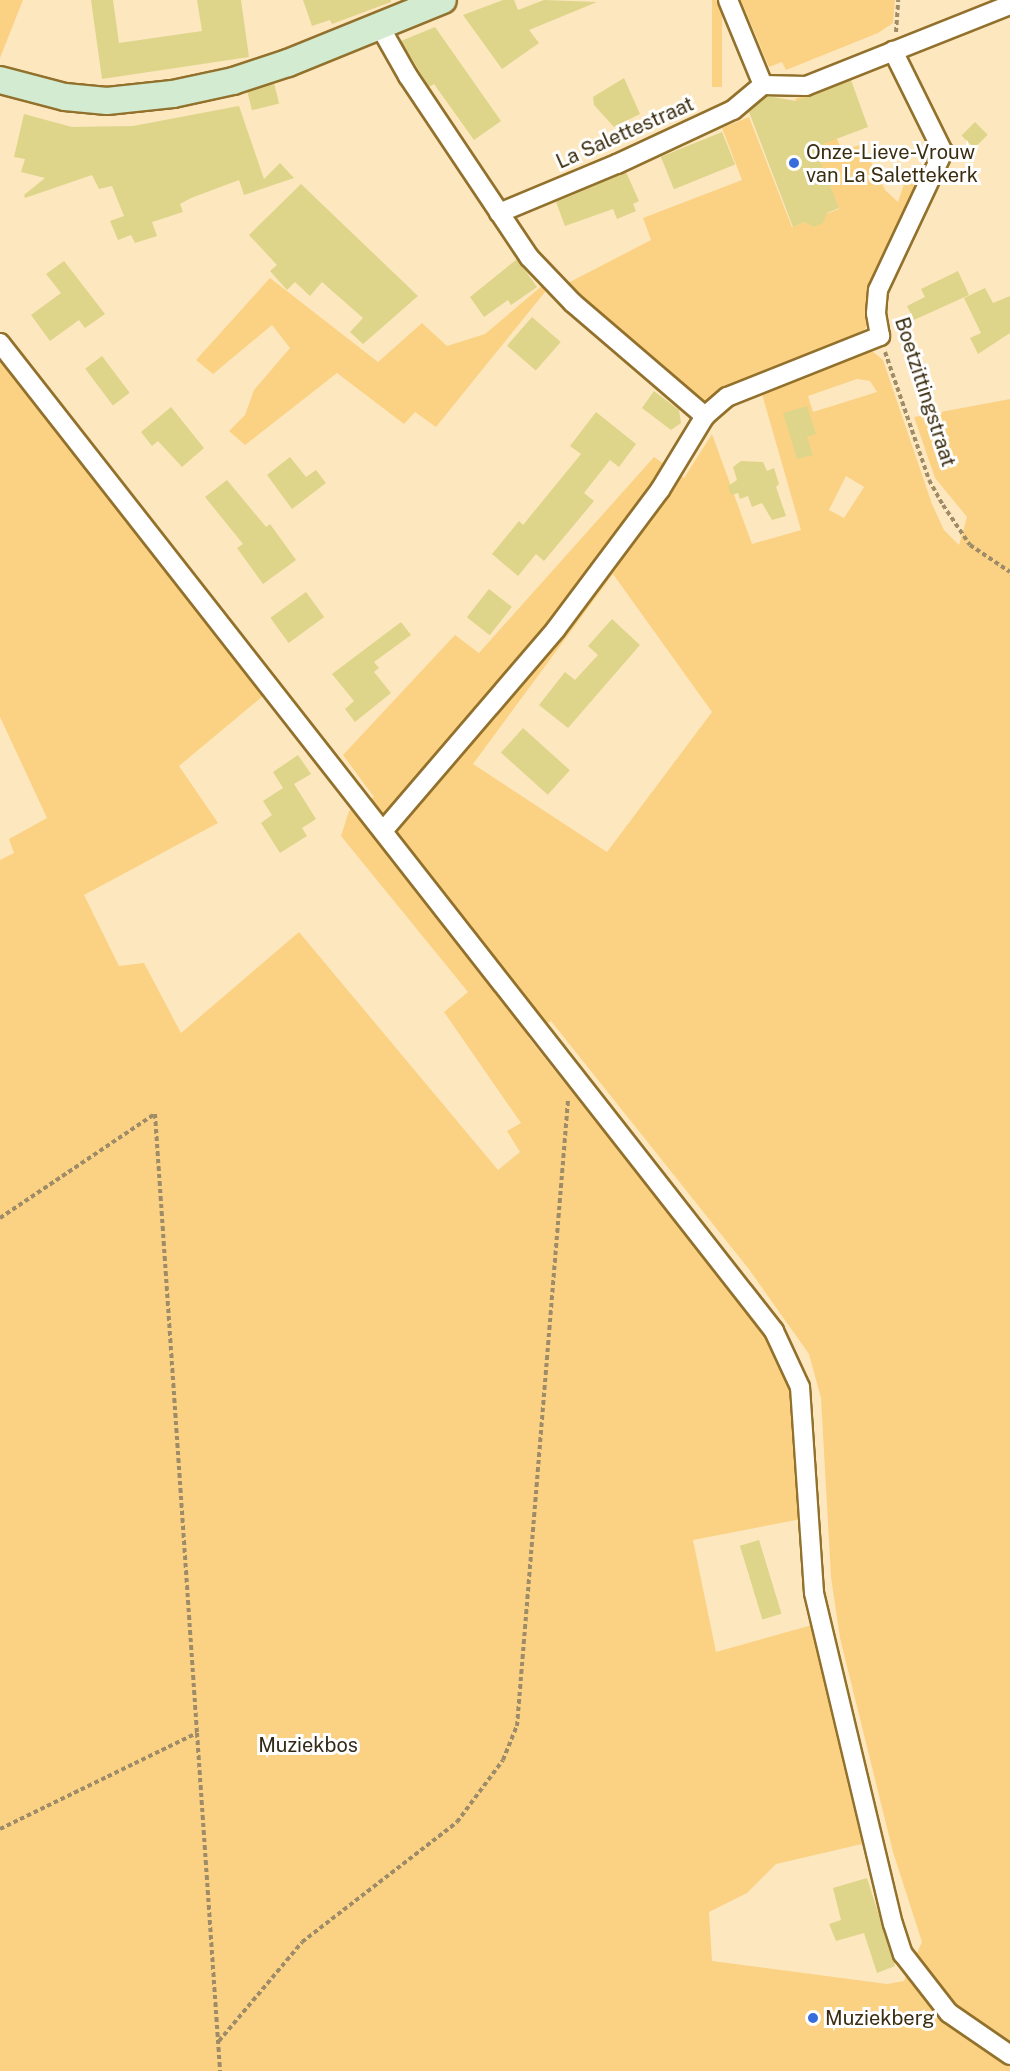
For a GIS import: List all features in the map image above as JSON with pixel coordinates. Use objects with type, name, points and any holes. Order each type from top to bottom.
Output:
[{"type":"main road","points":[[0,80],[65,97],[107,101],[151,97],[233,81],[313,53],[443,0]]},
{"type":"street","points":[[728,0],[763,85],[806,86],[1010,5]]},
{"type":"street","points":[[380,25],[408,76],[516,238],[546,278],[705,416]]},
{"type":"street","name":"Boetzittingstraat","points":[[880,336],[876,313],[878,290],[943,152],[893,51]]},
{"type":"street","name":"La Salettestraat","points":[[499,213],[617,164],[733,110],[763,85]]},
{"type":"street","points":[[383,831],[556,629],[660,490],[705,416],[727,397],[880,336]]},
{"type":"street","points":[[0,343],[750,1298],[791,1363],[803,1412],[814,1593],[893,1924],[903,1953],[949,2013],[1010,2055]]},
{"type":"path","points":[[893,51],[898,0]]},
{"type":"path","name":"Boetzittingstraat","points":[[880,336],[929,480],[970,545],[1010,572]]},
{"type":"path","points":[[219,2041],[302,1942],[457,1822],[502,1760],[517,1726],[570,1071]]},
{"type":"path","points":[[0,1218],[155,1114],[220,2071]]},
{"type":"path","points":[[0,1829],[197,1733]]},
{"type":"green space","points":[[0,0],[23,0],[0,58]]},
{"type":"green space","points":[[712,0],[722,0],[722,87],[712,87]]},
{"type":"green space","points":[[741,0],[895,0],[893,23],[878,33],[786,70],[782,62],[769,67]]},
{"type":"green space","points":[[817,90],[842,151],[862,144],[885,190],[898,202],[908,172],[926,179],[871,321],[860,335],[705,402],[566,284],[651,240],[643,218],[742,180],[722,128],[749,117],[792,227],[839,209],[795,99]]},
{"type":"green space","points":[[270,278],[378,362],[422,323],[447,346],[485,334],[543,285],[545,292],[436,427],[415,412],[404,424],[337,373],[245,445],[229,431],[245,415],[254,390],[290,348],[272,325],[213,374],[196,360]]},
{"type":"green space","name":"Muziekbos","points":[[872,351],[883,360],[932,504],[944,530],[959,545],[967,517],[935,478],[914,417],[1010,399],[1010,2071],[0,2071],[0,860],[14,853],[9,839],[47,818],[0,717],[0,352],[263,696],[179,766],[218,823],[84,895],[119,966],[144,963],[181,1033],[299,932],[498,1170],[520,1152],[507,1131],[521,1123],[444,1012],[468,992],[341,836],[349,811],[374,797],[343,755],[455,635],[479,653],[654,457],[684,478],[712,434],[752,544],[801,530],[762,394]],"holes":[[[857,379],[870,381],[877,392],[813,412],[808,396]],[[846,476],[864,487],[844,518],[829,510]],[[613,574],[712,712],[607,852],[473,764]],[[551,1021],[748,1268],[809,1354],[821,1398],[831,1577],[840,1638],[893,1852],[922,1942],[904,1981],[887,1984],[712,1961],[709,1912],[747,1893],[776,1864],[862,1844],[812,1625],[716,1652],[693,1540],[801,1519],[793,1393],[783,1363],[763,1332],[528,1037]]]},
{"type":"building","points":[[91,0],[113,0],[119,43],[202,31],[197,0],[241,0],[249,57],[102,79]]},
{"type":"building","points":[[303,0],[391,0],[391,2],[332,24],[330,20],[312,26]]},
{"type":"building","points":[[503,0],[514,0],[518,10],[544,0],[597,2],[529,30],[539,43],[502,69],[463,15]]},
{"type":"building","points":[[435,27],[501,121],[474,140],[434,84],[429,87],[401,41]]},
{"type":"building","points":[[624,78],[640,114],[614,127],[594,105],[593,97]]},
{"type":"building","name":"Onze-Lieve-Vrouw van La Salettekerk","points":[[851,80],[868,127],[815,147],[839,208],[827,213],[823,223],[814,227],[805,222],[793,227],[749,112],[767,96],[796,101]]},
{"type":"building","points":[[274,83],[279,103],[252,110],[247,90]]},
{"type":"building","points":[[239,106],[264,179],[280,163],[294,178],[244,195],[239,180],[191,198],[180,204],[183,212],[152,222],[157,236],[135,243],[131,235],[118,240],[110,221],[124,216],[112,186],[99,189],[92,175],[25,198],[24,195],[45,178],[21,172],[25,159],[14,157],[24,114],[72,127],[133,126]]},
{"type":"building","points":[[975,122],[988,135],[974,148],[962,135]]},
{"type":"building","points":[[722,132],[735,164],[674,189],[661,157]]},
{"type":"building","points":[[626,172],[639,201],[633,204],[636,211],[617,219],[613,209],[565,226],[556,202]]},
{"type":"building","points":[[301,184],[418,296],[363,344],[350,332],[363,318],[322,282],[310,296],[295,282],[287,290],[270,271],[277,265],[249,235]]},
{"type":"building","points":[[517,259],[537,287],[511,305],[508,300],[484,317],[470,297]]},
{"type":"building","points":[[64,261],[105,314],[85,328],[79,320],[50,341],[31,315],[61,293],[46,274]]},
{"type":"building","points":[[958,271],[969,295],[914,320],[907,306],[925,297],[921,289]]},
{"type":"building","points":[[985,288],[993,303],[1010,296],[1010,333],[978,354],[970,338],[981,333],[964,298]]},
{"type":"building","points":[[532,317],[561,342],[536,371],[507,346]]},
{"type":"building","points":[[102,356],[130,393],[113,405],[85,369]]},
{"type":"building","points":[[654,391],[679,410],[681,423],[671,430],[642,408]]},
{"type":"building","points":[[807,406],[816,434],[807,437],[813,455],[797,459],[783,413]]},
{"type":"building","points":[[171,407],[204,448],[182,467],[158,441],[152,446],[141,432]]},
{"type":"building","points":[[596,412],[636,444],[619,467],[610,460],[584,493],[594,501],[544,561],[536,554],[518,576],[492,554],[519,521],[523,525],[581,454],[570,446]]},
{"type":"building","points":[[290,457],[306,477],[316,470],[326,483],[292,509],[267,475]]},
{"type":"building","points":[[741,461],[763,462],[767,471],[774,468],[779,484],[776,487],[786,516],[772,520],[762,503],[752,507],[748,496],[740,499],[738,493],[731,495],[728,486],[737,480],[733,467]]},
{"type":"building","points":[[227,480],[266,527],[270,524],[296,560],[263,584],[237,548],[243,544],[205,497]]},
{"type":"building","points":[[489,589],[512,607],[490,635],[467,617]]},
{"type":"building","points":[[306,592],[324,617],[289,643],[270,618]]},
{"type":"building","points":[[612,619],[640,645],[568,728],[539,705],[565,672],[575,680],[598,655],[588,646]]},
{"type":"building","points":[[401,622],[411,635],[374,662],[379,668],[374,672],[391,693],[355,722],[345,709],[354,701],[332,674]]},
{"type":"building","points":[[523,728],[570,770],[548,795],[501,753]]},
{"type":"building","points":[[298,755],[311,774],[294,784],[316,819],[302,828],[307,836],[280,853],[261,823],[272,815],[263,801],[283,788],[273,772]]},
{"type":"building","points":[[759,1540],[782,1614],[762,1619],[740,1546]]},
{"type":"building","points":[[867,1878],[895,1966],[877,1973],[864,1933],[836,1941],[829,1924],[841,1920],[833,1888]]},
{"type":"place","name":"Onze-Lieve-Vrouw van La Salettekerk","points":[[794,163]]},
{"type":"place","name":"Muziekberg","points":[[813,2018]]}]
